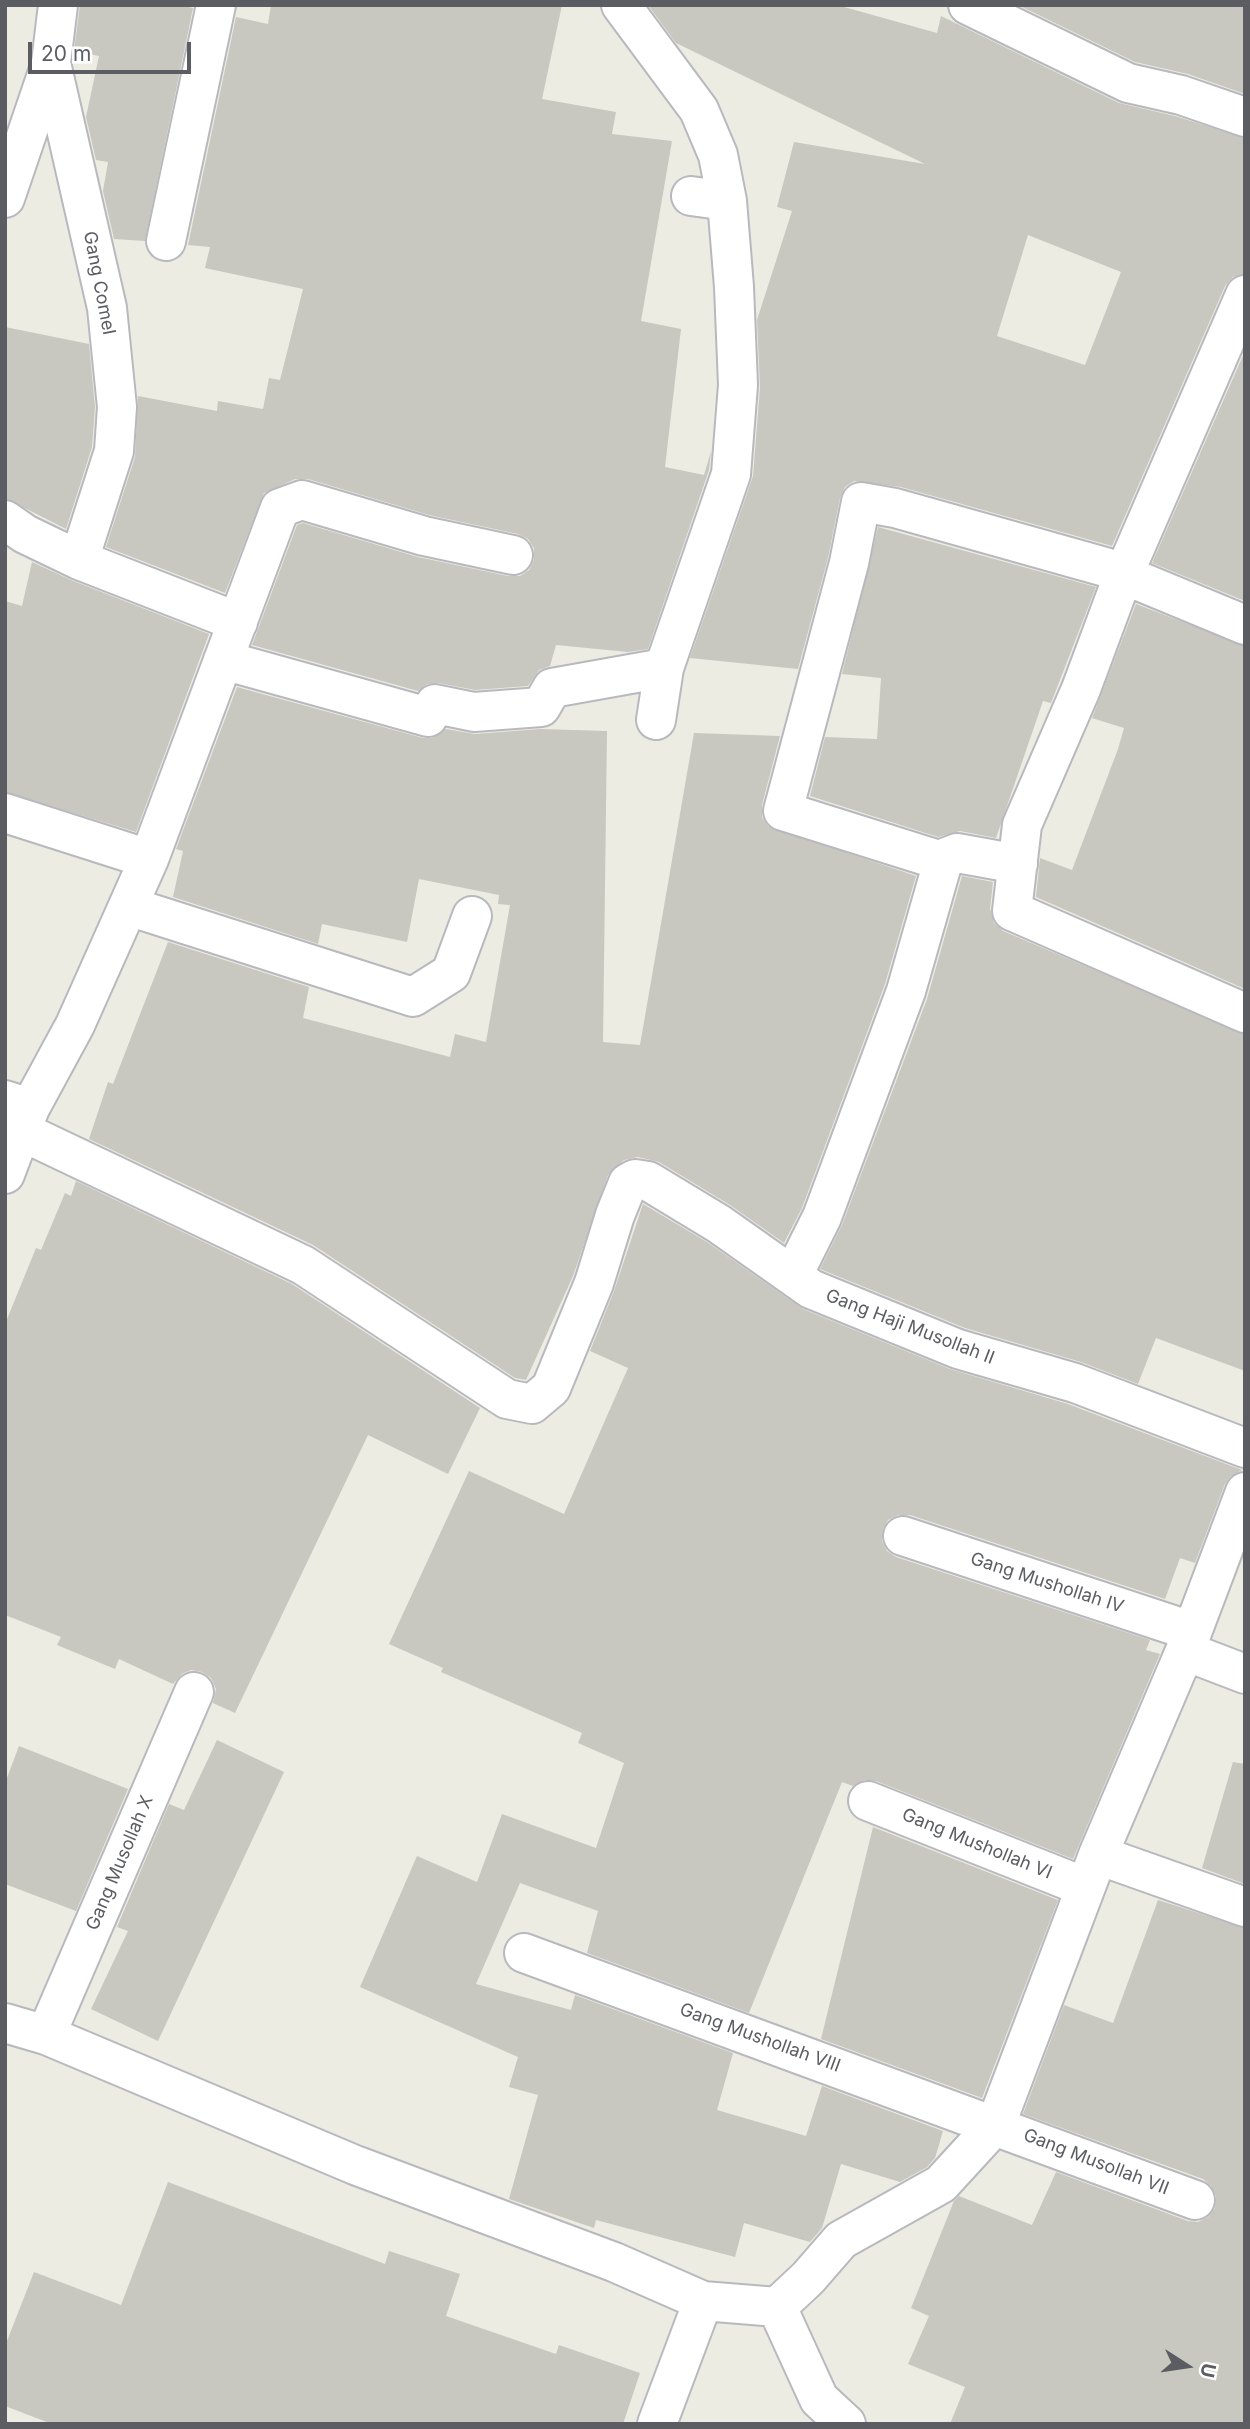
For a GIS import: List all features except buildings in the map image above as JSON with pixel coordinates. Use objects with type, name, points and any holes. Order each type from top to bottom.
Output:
[{"type":"street","name":"Gang Comel","points":[[58,5],[51,63],[107,308],[117,407],[114,451],[79,560]]},
{"type":"street","points":[[166,241],[216,5]]},
{"type":"street","points":[[621,5],[699,110],[718,155],[709,199],[738,385],[733,462],[664,668],[656,720]]},
{"type":"street","points":[[968,5],[1128,83],[1181,95],[1245,117]]},
{"type":"street","points":[[5,198],[51,63]]},
{"type":"street","points":[[1245,295],[1123,576],[1082,690],[1022,825],[1012,911],[1245,1013]]},
{"type":"street","points":[[5,1174],[20,1114],[75,1025],[149,859],[280,508],[302,500],[424,536],[513,555]]},
{"type":"street","points":[[942,861],[783,811],[849,563],[861,502],[895,508],[1105,567],[1245,625]]},
{"type":"street","points":[[5,520],[25,534],[79,560],[238,622]]},
{"type":"street","points":[[223,660],[428,717],[435,704],[474,712],[541,707],[552,688],[664,668]]},
{"type":"street","points":[[5,813],[149,859]]},
{"type":"street","points":[[793,1275],[826,1206],[906,991],[942,861],[946,856],[957,853],[1017,864]]},
{"type":"street","points":[[128,906],[413,997],[451,973],[472,916]]},
{"type":"street","name":"Gang Haji Musollah II","points":[[20,1114],[303,1265],[484,1387],[507,1399],[531,1404],[551,1388],[594,1283],[615,1215],[628,1183],[635,1179],[648,1181],[695,1210],[811,1289],[958,1349],[1075,1383],[1245,1448]]},
{"type":"street","points":[[5,2023],[46,2035],[355,2165],[614,2262],[703,2301],[777,2307],[808,2278],[841,2240],[941,2183],[996,2124],[1092,1871],[1187,1642],[1245,1492]]},
{"type":"street","name":"Gang Mushollah IV","points":[[902,1536],[1187,1642]]},
{"type":"street","points":[[1187,1642],[1245,1660]]},
{"type":"street","points":[[1187,1642],[1245,1674]]},
{"type":"street","name":"Gang Musollah X","points":[[46,2035],[194,1692]]},
{"type":"street","name":"Gang Mushollah VI","points":[[868,1801],[1092,1871],[1245,1907]]},
{"type":"street","name":"Gang Mushollah VIII","points":[[524,1952],[996,2124]]},
{"type":"street","name":"Gang Musollah VII","points":[[996,2124],[1195,2200]]},
{"type":"street","points":[[657,2424],[703,2301]]},
{"type":"street","points":[[777,2307],[819,2399],[846,2424]]}]
